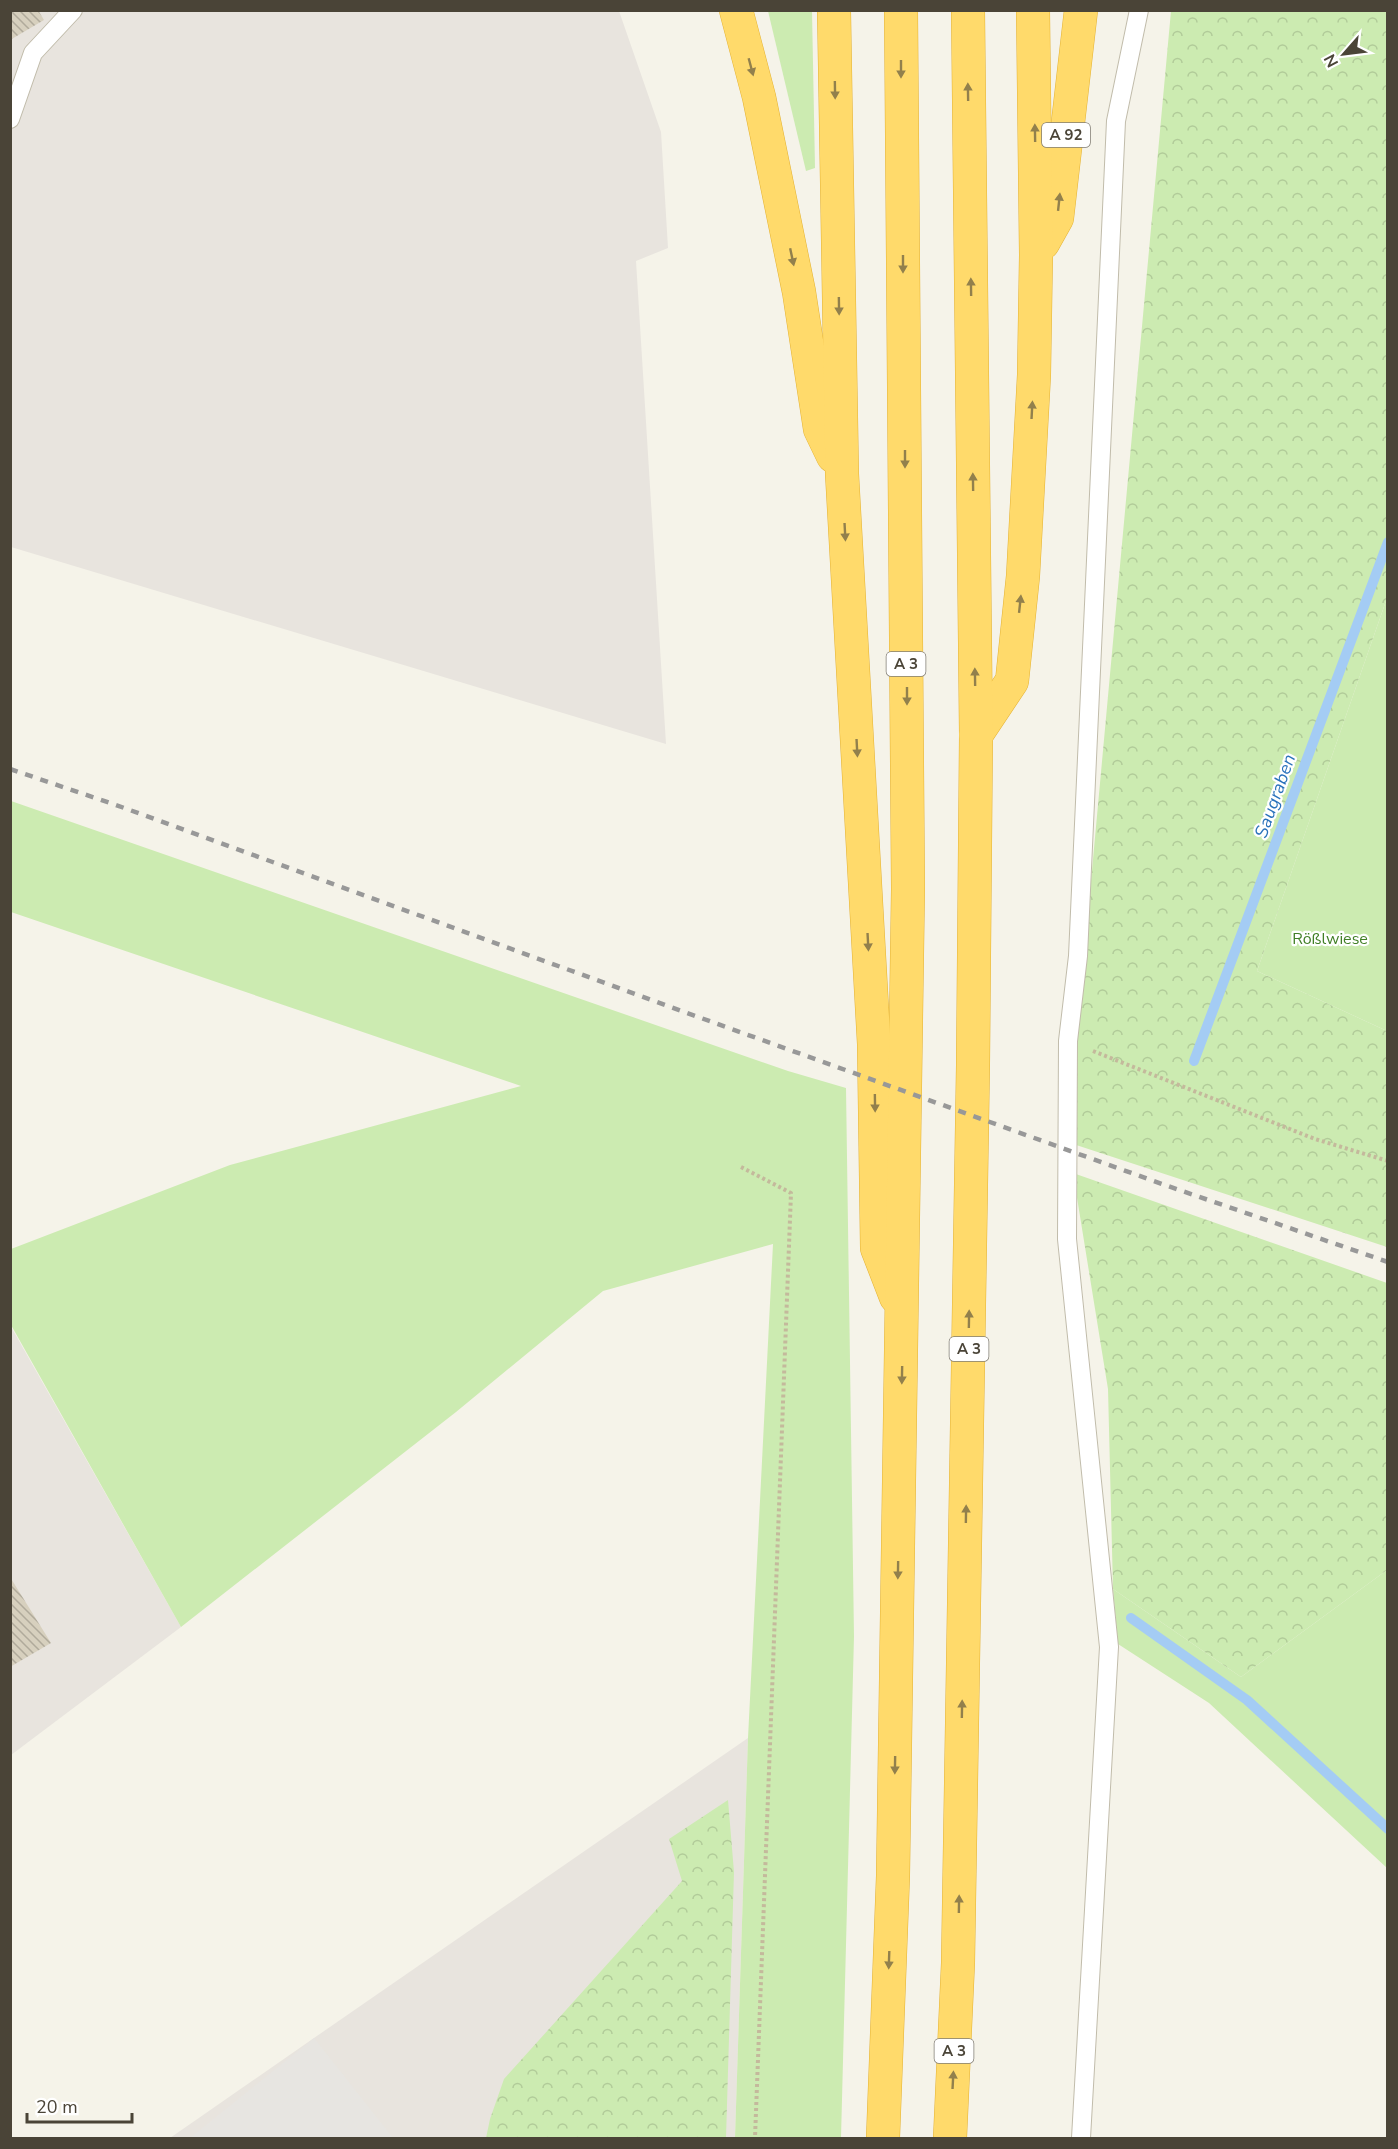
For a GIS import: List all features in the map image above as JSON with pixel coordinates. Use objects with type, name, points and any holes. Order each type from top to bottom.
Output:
[{"type":"highway","name":"A 3","points":[[736,10],[759,97],[800,292],[820,429],[842,474]]},
{"type":"highway","name":"A 3","points":[[834,10],[842,474],[874,1044],[878,1248],[903,1317]]},
{"type":"highway","name":"A 3","points":[[883,2139],[893,1864],[908,889],[901,10]]},
{"type":"highway","name":"A 3","points":[[950,2139],[959,1915],[974,1065],[976,735],[968,10]]},
{"type":"highway","points":[[976,735],[1012,681],[1025,541],[1034,375],[1036,255],[1033,10]]},
{"type":"highway","name":"A 92","points":[[1036,255],[1057,218],[1081,10]]},
{"type":"lane","points":[[10,119],[33,53],[73,10]]},
{"type":"lane","points":[[1081,2139],[1109,1647],[1067,1239],[1068,1041],[1078,956],[1116,121],[1139,10]]},
{"type":"path","points":[[1068,1041],[1315,1139],[1388,1161]]},
{"type":"path","points":[[741,1167],[791,1193],[756,2139]]},
{"type":"shaded area","points":[[10,11],[619,11],[661,132],[668,248],[636,261],[666,744],[11,547]]},
{"type":"shaded area","points":[[10,1325],[181,1627],[11,1755],[10,1755]]},
{"type":"shaded area","points":[[748,1738],[735,2138],[170,2138],[314,2038]]},
{"type":"shaded area","points":[[314,2038],[393,2138],[190,2138]]},
{"type":"green space","points":[[768,11],[812,11],[815,168],[806,171]]},
{"type":"green space","points":[[1171,11],[1387,11],[1387,598],[1257,971],[1387,1031],[1387,1247],[1067,1142]]},
{"type":"green space","name":"Rößlwiese","points":[[1387,598],[1387,1031],[1257,971]]},
{"type":"green space","points":[[11,801],[788,1071],[846,1088],[854,1636],[841,2138],[735,2138],[748,1738],[773,1244],[603,1291],[456,1412],[181,1627],[11,1325],[11,1249],[230,1165],[521,1086],[11,912]]},
{"type":"green space","points":[[1073,1173],[1387,1283],[1387,1570],[1241,1677],[1113,1589],[1108,1389]]},
{"type":"green space","points":[[1387,1570],[1387,1868],[1209,1703],[1118,1644],[1113,1589],[1241,1677]]},
{"type":"green space","points":[[728,1800],[734,1872],[726,2138],[486,2138],[504,2079],[682,1881],[669,1839]]},
{"type":"building","points":[[10,10],[38,10],[44,20],[10,40]]},
{"type":"building","points":[[10,1577],[51,1643],[10,1667]]},
{"type":"waterway","name":"Saugraben","points":[[1194,1061],[1388,542]]},
{"type":"waterway","points":[[1131,1618],[1247,1700],[1388,1829]]},
{"type":"railway","points":[[10,769],[116,805],[1162,1184],[1388,1262]]}]
